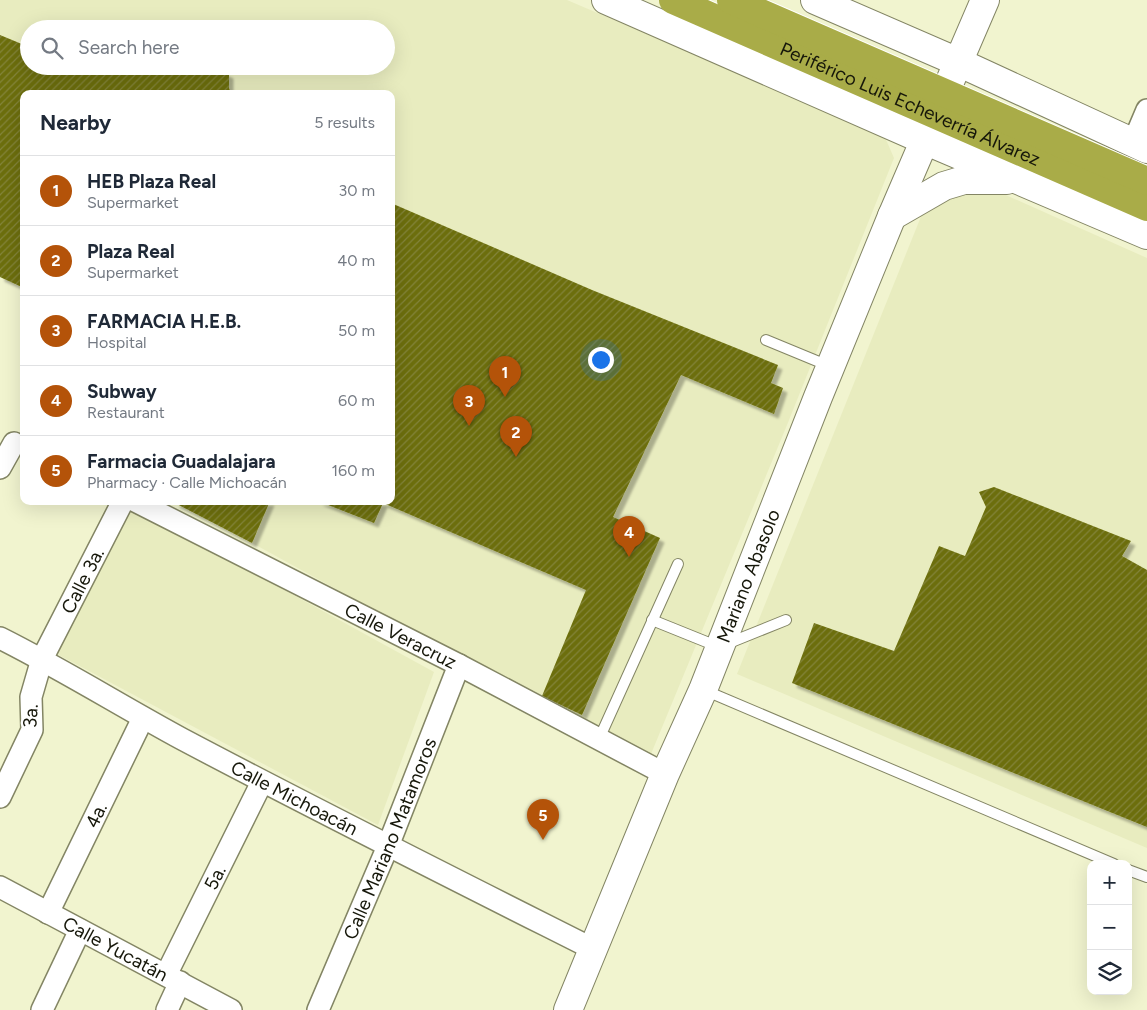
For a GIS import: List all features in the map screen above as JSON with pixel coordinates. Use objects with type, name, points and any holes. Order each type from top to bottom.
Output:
[{"type":"highway","name":"Periférico Luis Echeverría Álvarez","points":[[673,0],[1147,207]]},
{"type":"highway","name":"Periférico Luis Echeverría Álvarez","points":[[731,0],[1147,181]]},
{"type":"main road","points":[[606,0],[924,140],[1147,235]]},
{"type":"main road","points":[[815,0],[958,62],[1140,146]]},
{"type":"main road","name":"Mariano Abasolo","points":[[568,1010],[665,774],[703,690],[830,366],[924,140],[985,0]]},
{"type":"main road","points":[[892,216],[944,186],[964,180],[1017,180]]},
{"type":"main road","points":[[1147,190],[1143,202],[1144,218],[1147,224]]},
{"type":"street","points":[[1140,146],[1147,110]]},
{"type":"street","points":[[0,468],[12,442]]},
{"type":"street","name":"Calle 3a.","points":[[42,659],[121,505]]},
{"type":"street","name":"Calle Veracruz","points":[[143,505],[459,665],[665,774]]},
{"type":"street","name":"Calle Michoacán","points":[[0,638],[42,659],[143,718],[262,782],[593,949]]},
{"type":"street","name":"3a.","points":[[0,797],[32,730],[30,697],[42,659]]},
{"type":"street","name":"Calle Mariano Matamoros","points":[[318,1010],[388,846],[459,665]]},
{"type":"street","name":"4a.","points":[[48,913],[143,718]]},
{"type":"street","name":"5a.","points":[[167,1010],[173,978],[262,782]]},
{"type":"street","name":"Calle Yucatán","points":[[0,887],[231,1010]]},
{"type":"street","points":[[42,1010],[80,930]]},
{"type":"lane","points":[[766,340],[830,366]]},
{"type":"lane","points":[[599,739],[678,564]]},
{"type":"lane","points":[[652,620],[719,648],[786,620]]},
{"type":"lane","points":[[703,690],[1105,860]]},
{"type":"lane","points":[[1132,871],[1147,877]]},
{"type":"shaded area","points":[[0,0],[567,0],[884,135],[894,158],[787,425],[651,754],[480,668],[179,505],[395,505],[395,90],[20,90],[20,286],[0,277]]},
{"type":"shaded area","points":[[981,184],[1147,258],[1147,848],[737,674],[922,214],[947,196]]},
{"type":"shaded area","points":[[133,507],[434,672],[378,825],[57,654]]},
{"type":"building","points":[[0,35],[20,43],[20,75],[229,75],[230,90],[20,90],[20,286],[0,277]]},
{"type":"building","points":[[395,205],[592,290],[778,365],[771,383],[783,388],[774,414],[681,375],[613,517],[660,538],[582,715],[542,696],[586,590],[388,505],[395,505]]},
{"type":"building","points":[[994,487],[1131,541],[1122,556],[1147,570],[1147,827],[792,683],[814,623],[894,651],[939,546],[965,556],[986,507],[979,492]]},
{"type":"building","points":[[179,505],[268,505],[252,543]]},
{"type":"building","points":[[328,505],[382,505],[374,523]]},
{"type":"place","name":"HEB Plaza Real","points":[[505,397]]},
{"type":"place","name":"FARMACIA H.E.B.","points":[[469,426]]},
{"type":"place","name":"Plaza Real","points":[[516,457]]},
{"type":"place","name":"Subway","points":[[629,557]]},
{"type":"place","name":"Farmacia Guadalajara","points":[[543,840]]}]
